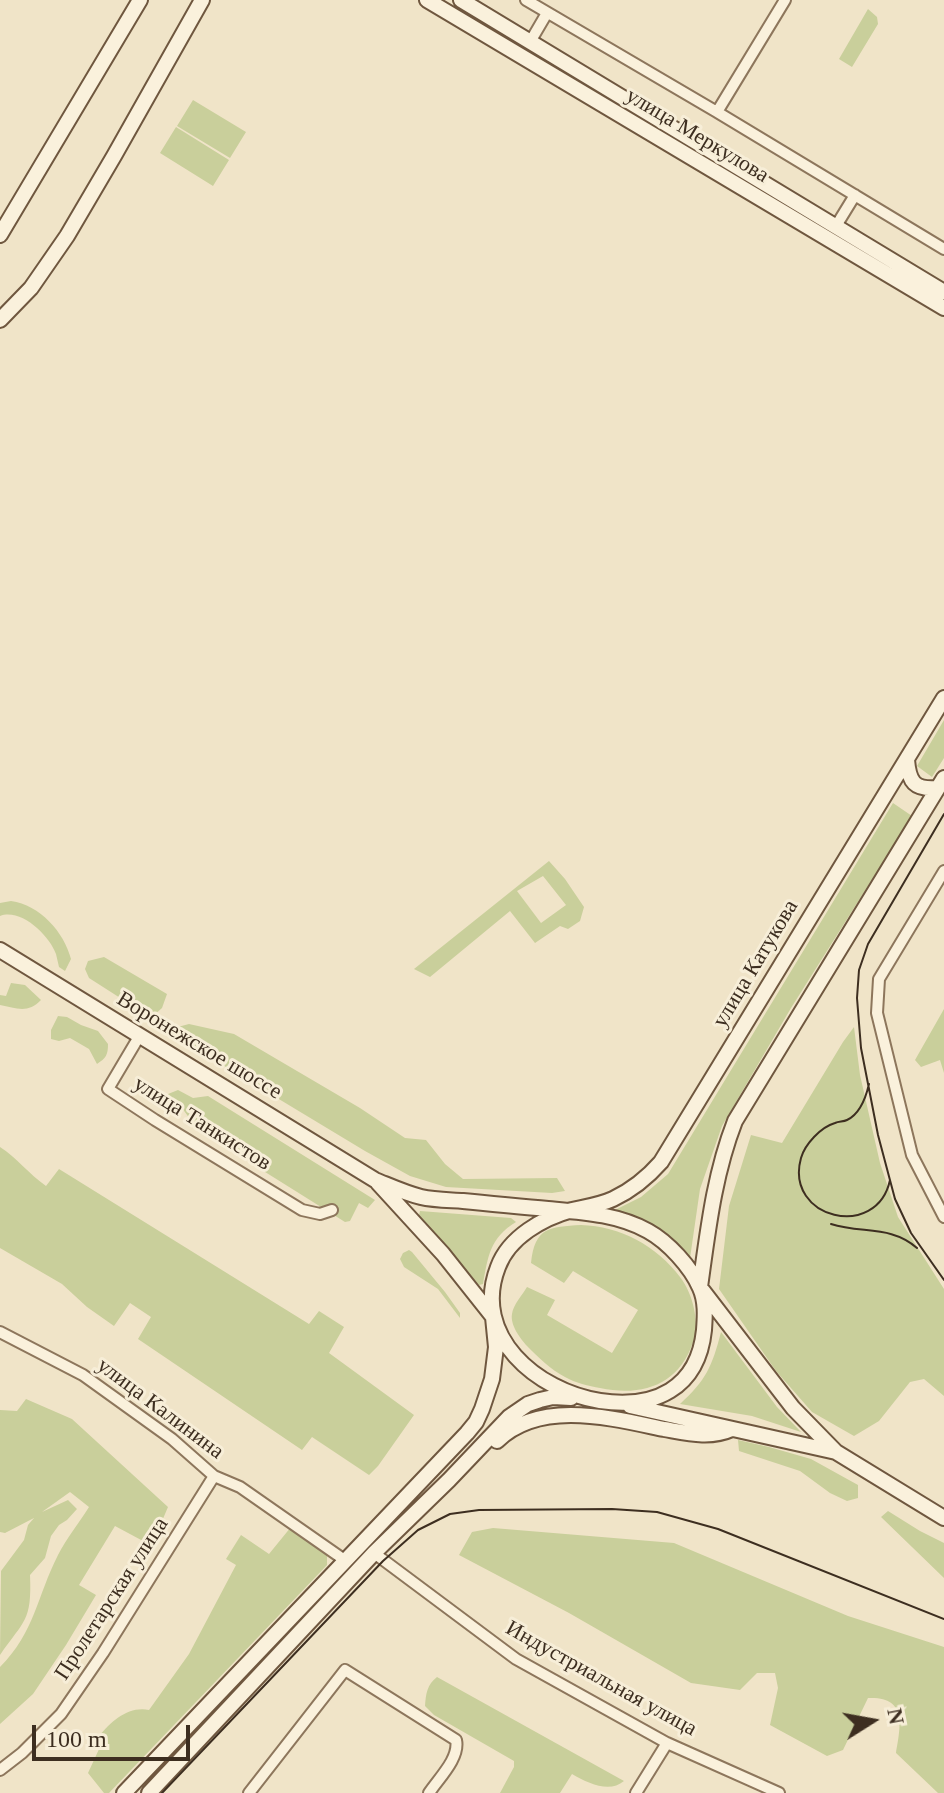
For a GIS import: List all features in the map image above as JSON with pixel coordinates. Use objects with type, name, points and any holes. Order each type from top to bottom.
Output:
[{"type":"main road","points":[[0,235],[140,0]]},
{"type":"main road","points":[[1,319],[32,288],[67,236],[202,0]]},
{"type":"main road","name":"улица Меркулова","points":[[427,0],[944,308]]},
{"type":"main road","name":"улица Меркулова","points":[[461,0],[944,292]]},
{"type":"main road","name":"улица Катукова","points":[[569,1211],[598,1205],[629,1190],[648,1177],[661,1162],[944,698]]},
{"type":"main road","points":[[907,760],[908,773],[914,784],[925,789],[941,783]]},
{"type":"main road","points":[[622,1404],[665,1394],[681,1384],[694,1367],[701,1352],[705,1315],[700,1287],[707,1229],[718,1171],[735,1121],[941,783]]},
{"type":"main road","name":"Воронежское шоссе","points":[[0,950],[375,1180]]},
{"type":"main road","points":[[375,1180],[422,1197],[604,1215],[645,1229],[664,1241],[679,1257],[793,1408],[836,1452],[944,1518]]},
{"type":"main road","points":[[375,1180],[443,1254],[493,1317],[504,1341],[529,1372],[547,1383],[590,1399]]},
{"type":"main road","points":[[124,1793],[476,1422],[492,1379],[496,1347],[491,1297],[498,1266],[518,1238],[569,1211]]},
{"type":"main road","points":[[149,1793],[374,1553],[509,1417],[528,1404],[553,1397],[590,1399],[836,1452]]},
{"type":"main road","points":[[449,1480],[460,1478],[501,1437],[518,1425],[536,1418],[567,1415],[709,1435],[720,1435],[732,1429]]},
{"type":"street","points":[[526,0],[944,249]]},
{"type":"street","points":[[717,112],[785,0]]},
{"type":"street","points":[[530,42],[547,13]]},
{"type":"street","points":[[836,226],[855,195]]},
{"type":"street","points":[[944,871],[879,979],[877,1013],[912,1155],[944,1217]]},
{"type":"street","name":"улица Танкистов","points":[[140,1035],[108,1089],[302,1210],[320,1214],[332,1210]]},
{"type":"street","name":"улица Калинина","points":[[0,1332],[83,1375],[172,1439],[214,1476],[240,1487],[346,1561]]},
{"type":"street","name":"Пролетарская улица","points":[[0,1770],[61,1714],[214,1476]]},
{"type":"street","name":"Индустриальная улица","points":[[374,1553],[516,1659],[667,1743],[779,1793]]},
{"type":"street","points":[[249,1793],[345,1670],[456,1740],[458,1748],[455,1755],[429,1793]]},
{"type":"street","points":[[636,1793],[667,1743]]},
{"type":"green space","points":[[868,9],[877,17],[878,24],[852,67],[839,59]]},
{"type":"green space","points":[[193,100],[246,132],[230,158],[177,126]]},
{"type":"green space","points":[[176,127],[229,160],[213,186],[160,153]]},
{"type":"green space","points":[[944,720],[944,758],[932,777],[917,766]]},
{"type":"green space","points":[[893,803],[912,816],[791,1008],[722,1126],[700,1189],[689,1265],[609,1213],[641,1197],[668,1174]]},
{"type":"green space","points":[[549,861],[584,907],[580,921],[568,929],[560,926],[535,943],[510,911],[430,977],[414,969]],"holes":[[[543,876],[566,905],[541,923],[517,891]]]},
{"type":"green space","points":[[11,901],[32,908],[57,930],[71,959],[65,971],[59,967],[47,939],[33,925],[17,916],[0,916],[0,903]]},
{"type":"green space","points":[[104,957],[167,994],[162,1008],[153,1016],[89,978],[85,969],[88,961]]},
{"type":"green space","points":[[11,983],[25,985],[41,1000],[27,1009],[0,1005],[0,995],[6,996]]},
{"type":"green space","points":[[944,1009],[944,1073],[940,1060],[921,1067],[915,1060]]},
{"type":"green space","points":[[58,1016],[98,1031],[108,1044],[104,1058],[97,1064],[89,1049],[70,1038],[59,1041],[51,1039],[51,1030]]},
{"type":"green space","points":[[189,1024],[234,1034],[405,1138],[426,1140],[445,1164],[463,1179],[557,1178],[565,1191],[552,1193],[446,1187],[410,1176],[176,1037],[174,1028]]},
{"type":"green space","points":[[854,1027],[860,1075],[880,1163],[898,1217],[944,1289],[944,1396],[924,1379],[910,1382],[879,1421],[854,1436],[812,1412],[776,1371],[719,1289],[729,1206],[751,1135],[782,1143]]},
{"type":"green space","points":[[178,1090],[193,1098],[208,1096],[375,1200],[368,1208],[359,1203],[350,1221],[345,1222],[198,1130],[182,1108],[166,1107],[168,1094]]},
{"type":"green space","points":[[0,1147],[46,1186],[59,1169],[309,1324],[319,1311],[344,1327],[329,1353],[414,1415],[378,1466],[369,1475],[312,1437],[302,1450],[138,1339],[151,1317],[130,1303],[114,1326],[62,1284],[0,1248]]},
{"type":"green space","points":[[420,1211],[511,1218],[516,1222],[495,1241],[483,1284],[479,1285],[419,1215]]},
{"type":"green space","points":[[581,1225],[610,1229],[649,1247],[671,1266],[688,1292],[695,1317],[693,1342],[678,1369],[657,1384],[630,1391],[573,1381],[540,1359],[514,1327],[513,1311],[527,1287],[555,1300],[547,1315],[612,1353],[638,1310],[573,1271],[564,1283],[531,1263],[536,1242],[546,1231]]},
{"type":"green space","points":[[409,1250],[445,1292],[460,1313],[460,1318],[438,1289],[404,1267],[400,1259]]},
{"type":"green space","points":[[721,1332],[777,1407],[801,1432],[752,1416],[680,1404],[707,1372]]},
{"type":"green space","points":[[26,1399],[72,1419],[168,1507],[159,1528],[143,1541],[115,1526],[79,1585],[96,1595],[33,1694],[0,1724],[0,1667],[21,1640],[58,1555],[89,1507],[70,1492],[42,1512],[68,1500],[77,1509],[51,1536],[45,1558],[30,1575],[30,1602],[25,1620],[0,1655],[1,1571],[24,1540],[28,1525],[34,1518],[5,1533],[0,1532],[0,1410],[17,1411]]},
{"type":"green space","points":[[738,1440],[811,1459],[858,1485],[858,1498],[847,1501],[830,1493],[800,1471],[739,1451]]},
{"type":"green space","points":[[888,1511],[944,1543],[944,1578],[881,1517]]},
{"type":"green space","points":[[291,1527],[327,1555],[327,1565],[109,1793],[104,1793],[88,1773],[100,1747],[99,1736],[127,1713],[149,1710],[189,1654],[236,1565],[226,1559],[241,1535],[269,1554]]},
{"type":"green space","points":[[493,1528],[674,1543],[848,1616],[944,1647],[944,1793],[938,1793],[896,1753],[900,1723],[890,1702],[868,1698],[843,1750],[827,1756],[770,1725],[778,1688],[775,1673],[757,1673],[740,1690],[691,1683],[459,1555],[472,1532]]},
{"type":"green space","points":[[437,1677],[624,1781],[606,1787],[572,1774],[560,1793],[500,1793],[514,1767],[514,1761],[434,1715],[425,1706],[428,1690]]},
{"type":"tram line","points":[[944,814],[868,944],[859,970],[857,998],[861,1048],[878,1135],[895,1199],[911,1233],[944,1280]]},
{"type":"tram line","points":[[869,1084],[856,1114],[824,1128],[810,1142],[801,1158],[799,1179],[806,1196],[818,1208],[834,1215],[852,1216],[868,1211],[882,1199],[890,1180]]},
{"type":"tram line","points":[[831,1224],[887,1233],[917,1248]]},
{"type":"tram line","points":[[162,1793],[383,1561],[418,1530],[450,1514],[479,1510],[612,1509],[657,1512],[718,1529],[944,1619]]}]
